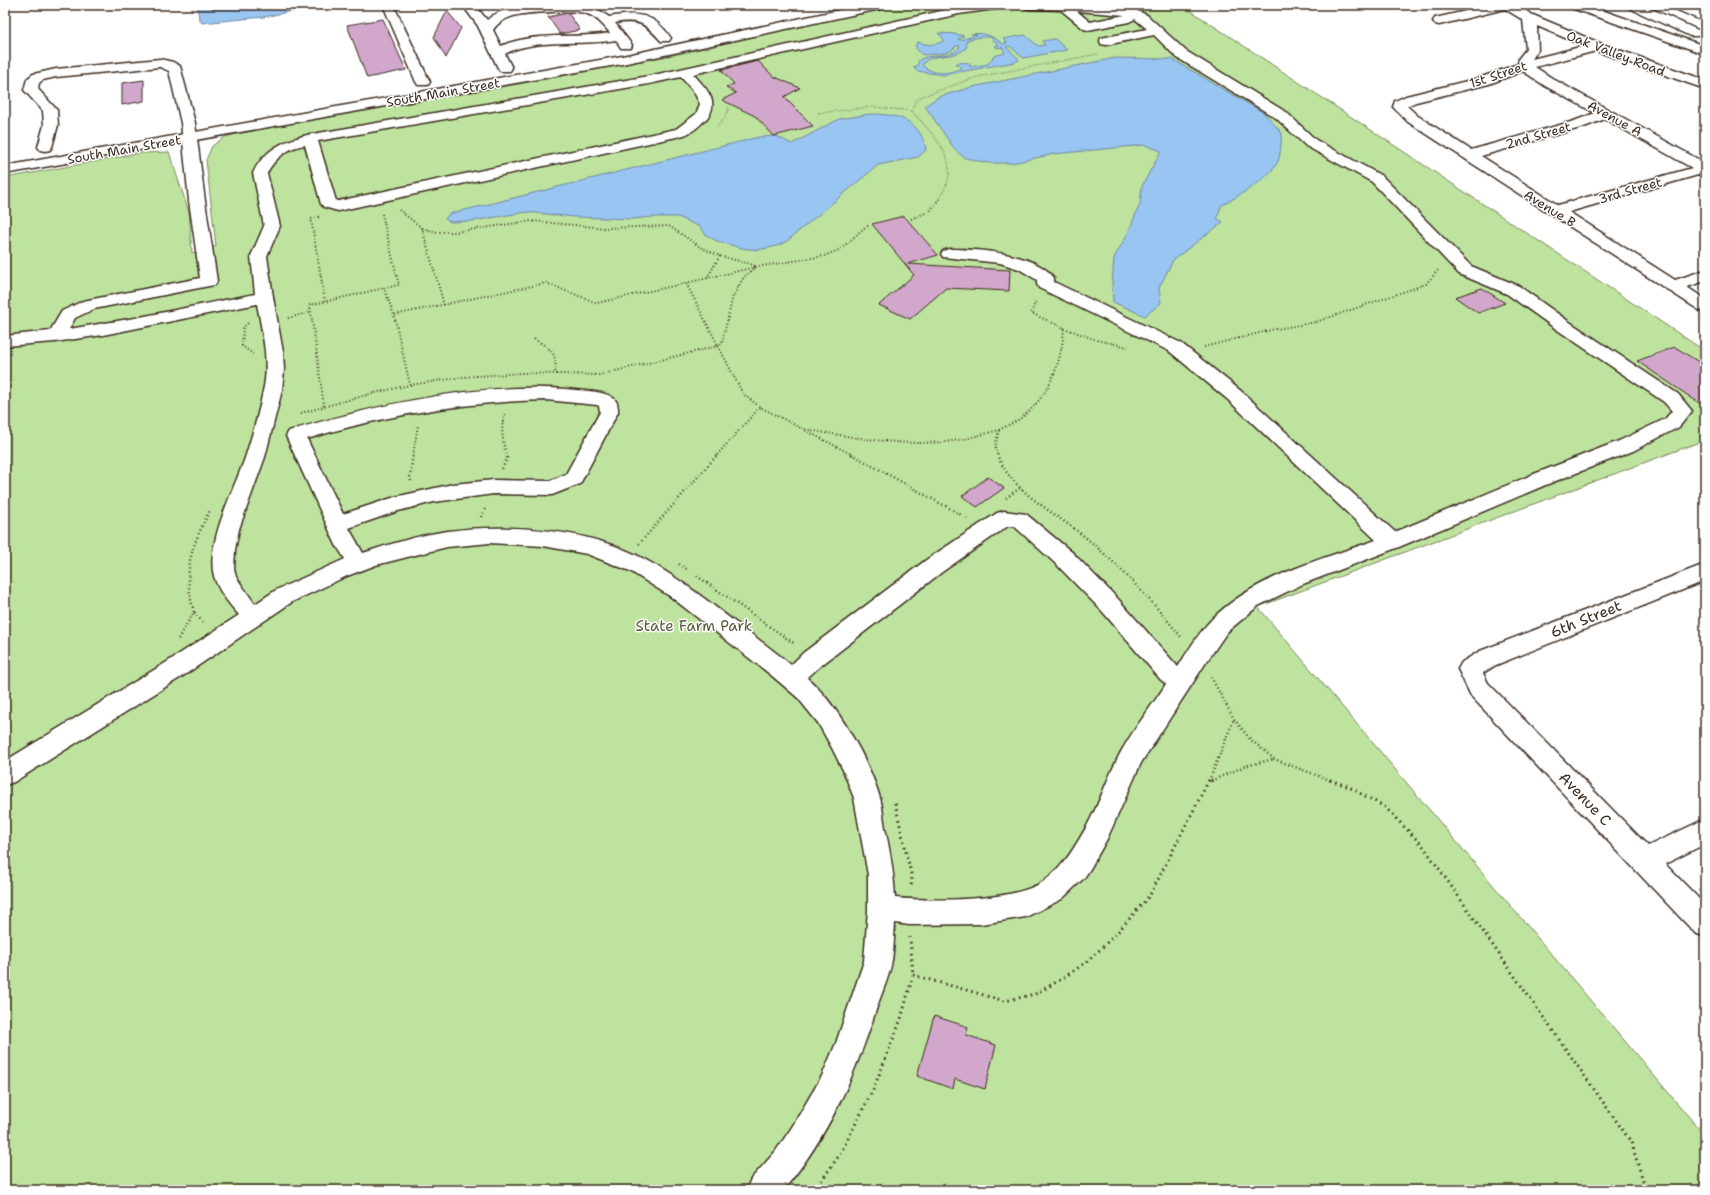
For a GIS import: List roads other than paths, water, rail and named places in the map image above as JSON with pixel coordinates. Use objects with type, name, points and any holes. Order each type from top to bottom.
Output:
[{"type":"main road","points":[[698,31],[825,5]]},
{"type":"main road","name":"South Main Street","points":[[5,170],[189,130],[540,75],[671,40],[880,5]]},
{"type":"main road","points":[[253,616],[241,603],[226,579],[223,569],[224,550],[229,529],[255,457],[273,390],[275,370],[274,352],[264,297],[260,256],[272,226],[260,173],[264,164],[274,153],[290,144],[307,139],[649,80],[959,10],[994,5]]},
{"type":"main road","points":[[882,909],[909,912],[981,911],[1026,904],[1053,890],[1075,869],[1081,860],[1098,832],[1131,757],[1180,682],[1219,626],[1250,600],[1295,578],[1392,542],[1540,479],[1626,446],[1672,423],[1682,411],[1671,398],[1562,325],[1513,290],[1465,270],[1377,179],[1311,143],[1281,115],[1181,54],[1143,18],[1134,14],[1116,10],[1030,5]]},
{"type":"main road","points":[[1439,21],[1508,5]]},
{"type":"main road","name":"Oak Valley Road","points":[[1508,5],[1529,18],[1597,47],[1705,85]]},
{"type":"main road","points":[[1575,5],[1705,50]]},
{"type":"main road","points":[[1633,5],[1705,38]]},
{"type":"main road","points":[[1651,5],[1705,30]]},
{"type":"main road","points":[[1677,5],[1705,18]]},
{"type":"main road","name":"South Main Street","points":[[388,6],[417,83],[510,67],[497,53]]},
{"type":"main road","points":[[470,7],[486,31],[497,53],[503,49],[532,42],[602,39],[639,43]]},
{"type":"main road","points":[[1064,7],[1088,26],[1128,19],[1134,14]]},
{"type":"main road","points":[[486,31],[491,23],[503,15],[526,10],[585,8],[598,13],[622,41]]},
{"type":"main road","points":[[606,21],[634,16],[640,17],[653,24],[671,40]]},
{"type":"main road","points":[[1525,66],[1525,58],[1532,50],[1529,18]]},
{"type":"main road","points":[[1109,40],[1157,31]]},
{"type":"main road","name":"South Main Street","points":[[652,40],[671,40]]},
{"type":"main road","points":[[590,52],[622,41]]},
{"type":"main road","name":"1st Street","points":[[1400,104],[1411,99],[1484,81],[1538,61],[1597,47]]},
{"type":"main road","name":"South Main Street","points":[[61,144],[39,149],[51,125],[50,110],[31,90],[32,82],[38,77],[56,73],[144,64],[160,63],[168,65],[175,70],[189,130]]},
{"type":"main road","name":"Avenue A","points":[[1525,66],[1550,83],[1704,169]]},
{"type":"main road","points":[[307,139],[312,143],[329,204],[338,206],[652,140],[680,132],[697,121],[707,107],[707,102],[703,93],[684,72]]},
{"type":"main road","name":"Avenue B","points":[[1400,104],[1402,110],[1413,119],[1705,306]]},
{"type":"main road","name":"2nd Street","points":[[1470,156],[1578,124],[1606,114]]},
{"type":"main road","name":"South Main Street","points":[[189,130],[203,120]]},
{"type":"main road","name":"South Main Street","points":[[172,125],[189,130]]},
{"type":"main road","points":[[55,337],[68,315],[90,305],[209,281],[197,201],[189,130]]},
{"type":"main road","name":"3rd Street","points":[[1556,211],[1704,169]]},
{"type":"main road","points":[[949,254],[993,257],[1019,263],[1038,272],[1046,278],[1045,284],[1175,348],[1234,395],[1392,542]]},
{"type":"main road","points":[[1673,286],[1705,275]]},
{"type":"main road","points":[[5,341],[55,337],[99,330],[264,297]]},
{"type":"main road","points":[[338,524],[376,509],[415,498],[494,487],[552,488],[573,479],[609,412],[608,403],[600,399],[547,394],[465,399],[412,407],[345,420],[296,436],[338,524],[358,563]]},
{"type":"main road","points":[[792,679],[811,660],[934,566],[1004,518],[1019,519],[1065,559],[1110,604],[1168,672],[1180,682]]},
{"type":"main road","points":[[5,774],[175,668],[284,596],[339,570],[394,551],[447,539],[469,536],[544,538],[588,546],[613,554],[638,565],[679,591],[806,691],[826,716],[855,768],[867,798],[881,875],[882,909],[878,961],[851,1043],[832,1087],[790,1157],[762,1190]]},
{"type":"main road","name":"6th Street","points":[[1470,669],[1488,658],[1705,572]]},
{"type":"main road","name":"Avenue C","points":[[1470,669],[1479,689],[1705,924]]},
{"type":"main road","points":[[1645,861],[1705,831]]},
{"type":"water","points":[[197,5],[296,5],[298,10],[264,17],[202,23],[199,19]]},
{"type":"water","points":[[938,33],[964,36],[958,39],[960,40],[977,35],[971,34],[984,34],[996,39],[1003,44],[1007,43],[1003,39],[1025,35],[1038,46],[1045,45],[1042,41],[1055,39],[1067,50],[1023,58],[1010,46],[1006,47],[1019,60],[1015,62],[943,75],[917,71],[913,67],[917,66],[919,60],[952,53],[960,46],[956,46],[953,49],[941,54],[923,55],[916,47],[918,42],[934,44],[943,41],[943,38]],"holes":[[[980,37],[990,37],[999,45],[995,46],[997,48],[1002,47],[1005,53],[994,56],[988,64],[971,67],[969,66],[971,64],[969,63],[958,63],[955,64],[962,67],[961,68],[942,73],[932,71],[923,66],[926,60],[931,58],[961,52],[966,48],[967,40]]]},
{"type":"water","points":[[1115,58],[1172,59],[1264,113],[1282,133],[1279,158],[1274,168],[1261,181],[1221,206],[1217,218],[1223,222],[1173,260],[1159,288],[1161,303],[1145,316],[1113,302],[1112,283],[1114,258],[1128,233],[1140,204],[1142,186],[1161,151],[1145,145],[1054,154],[1012,163],[988,163],[965,158],[955,150],[925,106],[938,97],[972,87]]},
{"type":"water","points":[[870,114],[889,115],[906,120],[919,131],[926,150],[918,157],[878,165],[787,241],[777,246],[758,250],[741,248],[717,241],[706,235],[700,227],[678,217],[632,219],[574,217],[526,212],[473,221],[450,222],[445,219],[449,214],[759,137],[776,136],[792,144],[839,119]]},
{"type":"park label","name":"State Farm Park","points":[[694,626]]}]
